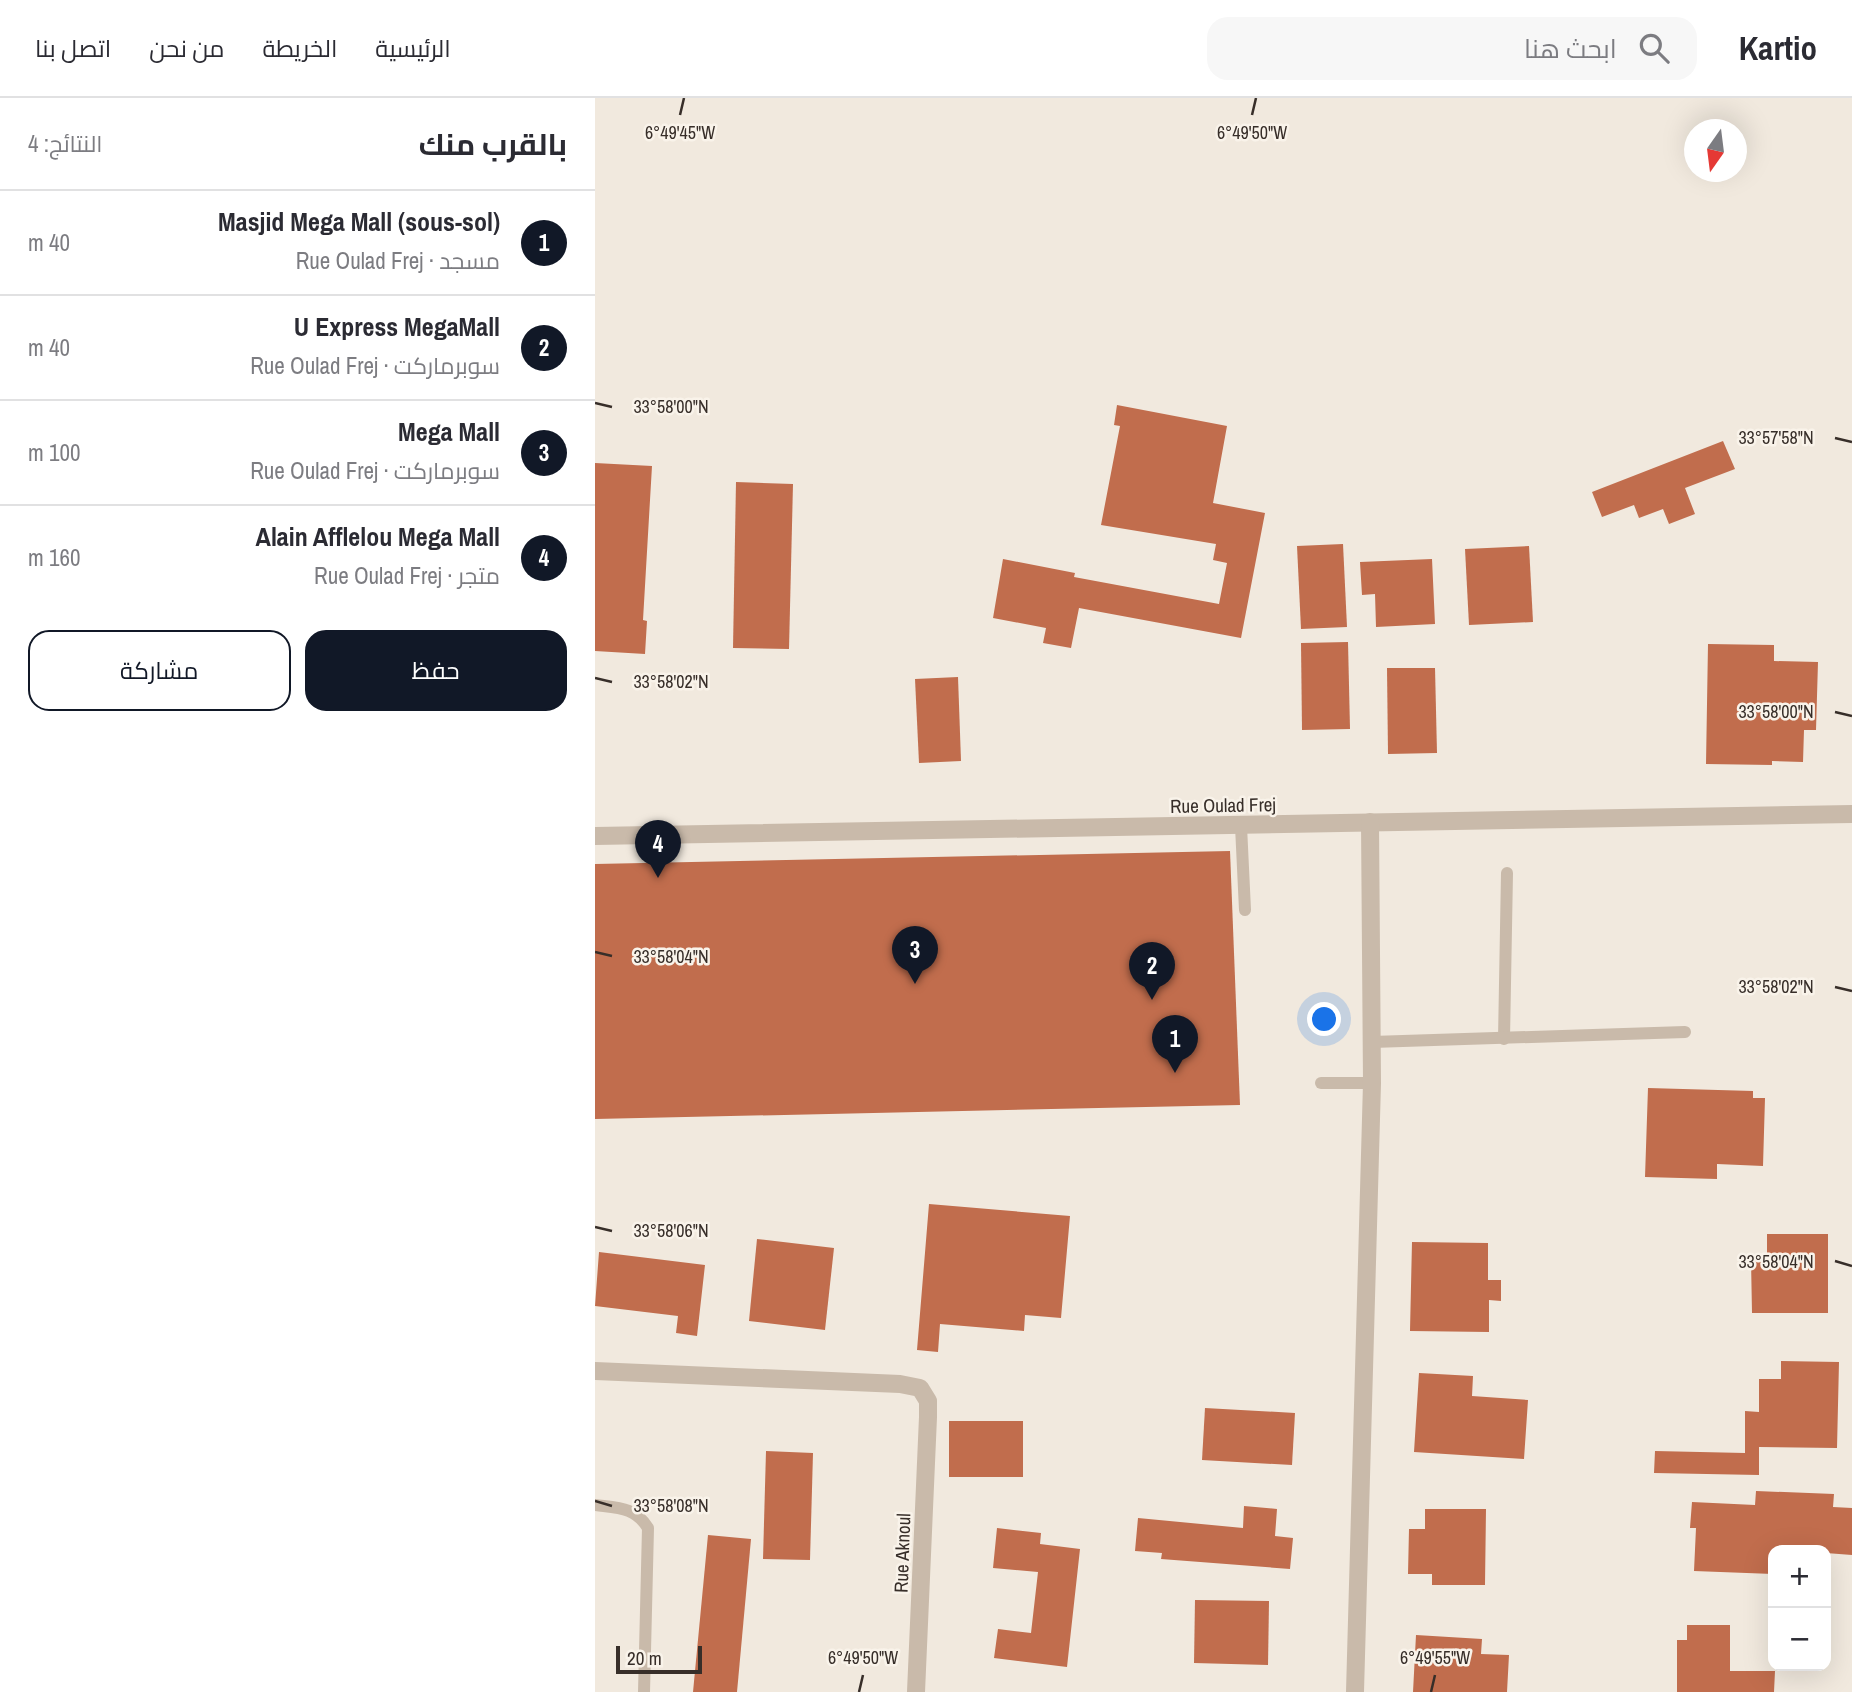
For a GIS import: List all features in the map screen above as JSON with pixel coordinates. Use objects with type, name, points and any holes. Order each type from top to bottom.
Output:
[{"type":"street","name":"Rue Oulad Frej","points":[[595,836],[1852,814]]},
{"type":"street","points":[[1355,1692],[1372,1083],[1370,822]]},
{"type":"street","name":"Rue Aknoul","points":[[595,1371],[912,1385],[925,1394],[929,1417],[916,1692]]},
{"type":"lane","points":[[1241,826],[1245,910]]},
{"type":"lane","points":[[1504,1039],[1507,873]]},
{"type":"lane","points":[[1372,1042],[1685,1032]]},
{"type":"lane","points":[[1321,1083],[1372,1083]]},
{"type":"lane","points":[[595,1505],[628,1509],[642,1518],[648,1528],[644,1692]]},
{"type":"building","points":[[1117,405],[1227,426],[1213,503],[1265,513],[1241,638],[1079,608],[1071,648],[1043,643],[1046,628],[993,618],[1003,559],[1075,573],[1074,577],[1219,604],[1227,563],[1213,560],[1216,544],[1101,525],[1120,426],[1114,425]]},
{"type":"building","points":[[1723,441],[1735,469],[1685,488],[1695,514],[1669,524],[1663,509],[1639,518],[1634,505],[1602,517],[1592,492]]},
{"type":"building","points":[[595,463],[652,466],[643,620],[647,621],[645,654],[595,651]]},
{"type":"building","points":[[736,482],[793,484],[789,649],[733,648]]},
{"type":"building","points":[[1343,544],[1347,627],[1301,629],[1297,546]]},
{"type":"building","points":[[1529,546],[1533,622],[1469,625],[1465,549]]},
{"type":"building","points":[[1432,559],[1435,624],[1376,627],[1375,594],[1362,595],[1360,562]]},
{"type":"building","points":[[1348,642],[1350,729],[1302,730],[1301,643]]},
{"type":"building","points":[[1708,644],[1774,645],[1774,661],[1818,662],[1816,730],[1804,730],[1803,762],[1772,761],[1772,765],[1706,764]]},
{"type":"building","points":[[1387,668],[1435,668],[1437,753],[1388,754]]},
{"type":"building","points":[[958,677],[961,761],[919,763],[915,679]]},
{"type":"building","points":[[1230,851],[1240,1105],[595,1119],[595,864]]},
{"type":"building","points":[[1648,1088],[1753,1091],[1753,1098],[1765,1098],[1763,1166],[1717,1164],[1717,1179],[1645,1177]]},
{"type":"building","points":[[929,1204],[1070,1216],[1061,1318],[1025,1315],[1024,1331],[940,1324],[938,1352],[917,1350]]},
{"type":"building","points":[[1767,1234],[1828,1234],[1828,1313],[1752,1313],[1751,1260],[1767,1261]]},
{"type":"building","points":[[757,1239],[834,1248],[825,1330],[749,1321]]},
{"type":"building","points":[[1412,1242],[1488,1243],[1488,1280],[1501,1280],[1501,1301],[1489,1300],[1489,1332],[1410,1331]]},
{"type":"building","points":[[599,1252],[705,1265],[697,1336],[676,1333],[678,1316],[595,1306]]},
{"type":"building","points":[[1781,1361],[1839,1362],[1837,1448],[1759,1447],[1759,1475],[1654,1473],[1655,1451],[1745,1453],[1745,1411],[1759,1412],[1759,1379],[1781,1379]]},
{"type":"building","points":[[1419,1373],[1473,1376],[1472,1396],[1528,1400],[1524,1459],[1414,1452]]},
{"type":"building","points":[[1205,1408],[1295,1413],[1292,1465],[1202,1460]]},
{"type":"building","points":[[949,1421],[1023,1421],[1023,1477],[949,1477]]},
{"type":"building","points":[[766,1451],[813,1453],[810,1560],[763,1559]]},
{"type":"building","points":[[1756,1491],[1834,1494],[1833,1507],[1852,1508],[1852,1555],[1831,1553],[1831,1545],[1768,1545],[1768,1574],[1694,1571],[1696,1528],[1690,1528],[1692,1502],[1755,1505]]},
{"type":"building","points":[[1244,1506],[1277,1509],[1275,1536],[1293,1538],[1290,1569],[1161,1559],[1162,1553],[1135,1551],[1138,1518],[1243,1528]]},
{"type":"building","points":[[1425,1509],[1486,1509],[1485,1585],[1432,1585],[1432,1574],[1408,1574],[1409,1529],[1425,1529]]},
{"type":"building","points":[[997,1528],[1041,1533],[1040,1544],[1080,1549],[1067,1667],[994,1658],[998,1629],[1031,1633],[1038,1572],[993,1568]]},
{"type":"building","points":[[708,1535],[751,1539],[737,1692],[693,1692]]},
{"type":"building","points":[[1195,1600],[1269,1601],[1268,1665],[1194,1663]]},
{"type":"building","points":[[1687,1625],[1730,1625],[1730,1671],[1775,1671],[1774,1692],[1677,1692],[1677,1640],[1687,1640]]},
{"type":"building","points":[[1416,1635],[1482,1639],[1481,1654],[1509,1655],[1507,1692],[1413,1692]]},
{"type":"place","name":"Alain Afflelou Mega Mall","points":[[658,878]]},
{"type":"place","name":"Mega Mall","points":[[915,984]]},
{"type":"place","name":"U Express MegaMall","points":[[1152,1000]]},
{"type":"place","name":"Masjid Mega Mall (sous-sol)","points":[[1175,1073]]}]
